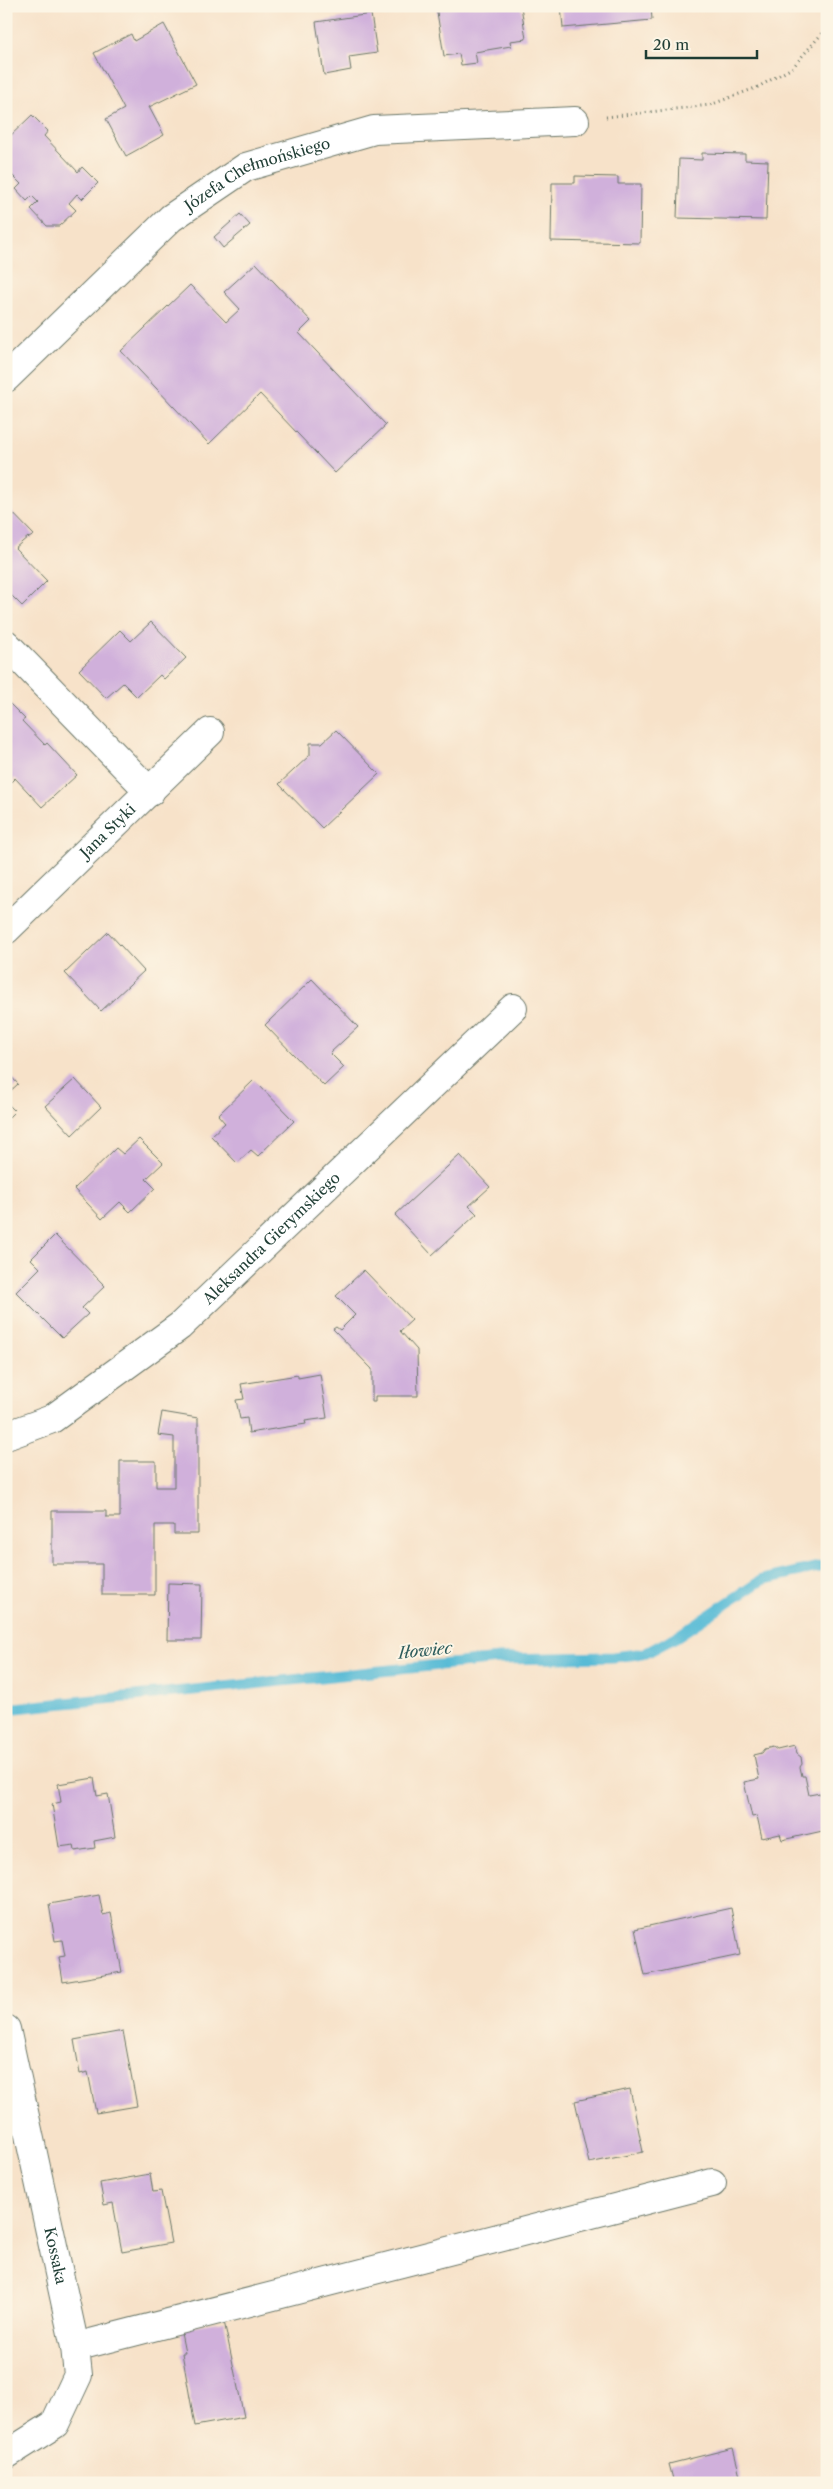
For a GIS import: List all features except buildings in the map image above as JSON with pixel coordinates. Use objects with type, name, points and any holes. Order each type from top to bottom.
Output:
[{"type":"street","name":"Józefa Chełmońskiego","points":[[6,378],[171,218],[246,167],[374,130],[576,121]]},
{"type":"street","points":[[6,644],[150,792]]},
{"type":"street","name":"Jana Styki","points":[[6,930],[210,732]]},
{"type":"street","name":"Aleksandra Gierymskiego","points":[[6,1436],[52,1420],[180,1326],[513,1008]]},
{"type":"street","name":"Kossaka","points":[[6,2029],[75,2347],[78,2375],[55,2424],[11,2454],[6,2455]]},
{"type":"street","points":[[75,2347],[712,2183]]},
{"type":"path","points":[[576,121],[710,104],[758,87],[792,68],[825,30],[827,24]]},
{"type":"waterway","name":"Iłowiec","points":[[6,1709],[499,1659],[613,1657],[646,1653],[676,1637],[762,1580],[827,1565]]}]
